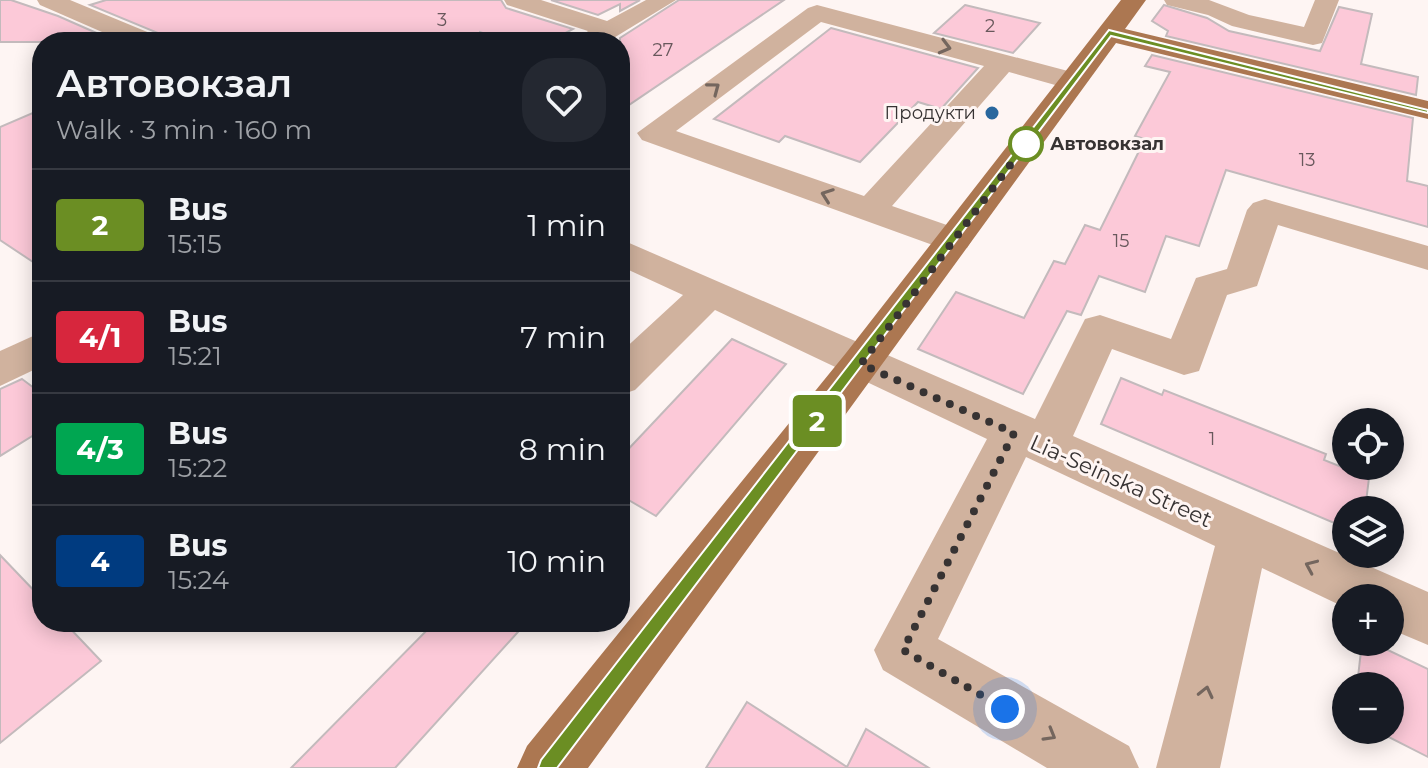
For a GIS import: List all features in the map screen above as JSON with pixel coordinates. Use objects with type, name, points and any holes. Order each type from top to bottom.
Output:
[{"type":"main road","points":[[549,768],[861,364],[1134,0]]},
{"type":"main road","points":[[1109,33],[1428,110]]},
{"type":"street","points":[[49,0],[124,32]]},
{"type":"street","points":[[516,0],[590,32]]},
{"type":"street","points":[[606,32],[664,0]]},
{"type":"street","points":[[1176,0],[1216,9],[1241,21],[1313,37],[1327,0]]},
{"type":"street","points":[[954,240],[653,133],[817,13],[1073,81]]},
{"type":"street","points":[[870,210],[1003,62]]},
{"type":"street","points":[[1107,768],[903,650],[1030,439],[1100,329],[1184,360],[1210,287],[1243,277],[1265,210],[1428,258]]},
{"type":"street","name":"Lia-Seinska Street","points":[[630,256],[861,364],[1351,584]]},
{"type":"street","points":[[630,369],[709,293]]},
{"type":"street","points":[[0,370],[32,352]]},
{"type":"street","points":[[1188,768],[1243,536]]},
{"type":"street","points":[[1404,608],[1428,619]]},
{"type":"building","points":[[0,0],[11,0],[94,32],[32,32],[32,42],[0,42]]},
{"type":"building","points":[[106,0],[501,0],[506,8],[573,29],[567,32],[156,32],[90,5]]},
{"type":"building","points":[[551,0],[640,0],[620,11],[620,4],[598,15]]},
{"type":"building","points":[[679,0],[784,0],[630,104],[629,32]]},
{"type":"building","points":[[965,5],[1040,23],[1013,53],[934,33]]},
{"type":"building","points":[[1164,5],[1207,18],[1229,31],[1320,51],[1339,7],[1372,14],[1361,64],[1418,77],[1416,95],[1166,36],[1168,31],[1152,21]]},
{"type":"building","points":[[831,28],[978,68],[941,109],[918,102],[860,162],[785,136],[779,142],[714,119]]},
{"type":"building","points":[[1152,55],[1413,118],[1407,181],[1428,186],[1428,227],[1226,170],[1199,246],[1166,236],[1145,292],[1099,276],[1081,315],[1067,311],[1023,394],[918,349],[956,292],[1024,318],[1054,261],[1065,264],[1085,225],[1100,230],[1145,139],[1135,136],[1170,72],[1145,66]]},
{"type":"building","points":[[32,113],[32,261],[0,240],[0,127]]},
{"type":"building","points":[[732,339],[786,364],[656,516],[630,501],[630,447]]},
{"type":"building","points":[[1121,378],[1162,395],[1164,390],[1326,454],[1324,460],[1332,463],[1332,480],[1369,480],[1367,496],[1332,496],[1332,522],[1101,424]]},
{"type":"building","points":[[22,379],[32,386],[32,436],[0,456],[0,389]]},
{"type":"building","points":[[0,555],[32,589],[32,632],[73,632],[101,661],[0,743]]},
{"type":"building","points":[[425,632],[518,632],[395,768],[291,768]]},
{"type":"building","points":[[1360,656],[1401,656],[1428,669],[1428,757],[1402,744],[1404,672],[1359,672]]},
{"type":"building","points":[[747,702],[847,767],[866,729],[929,768],[706,768]]},
{"type":"bus line","name":"2","points":[[549,768],[861,364],[1109,33],[1428,110]]},
{"type":"place","name":"Продукти","points":[[992,113]]},
{"type":"place","name":"Автовокзал","points":[[1026,144]]},
{"type":"route","points":[[1005,709],[903,650],[1014,433],[861,364],[1026,144]]}]
